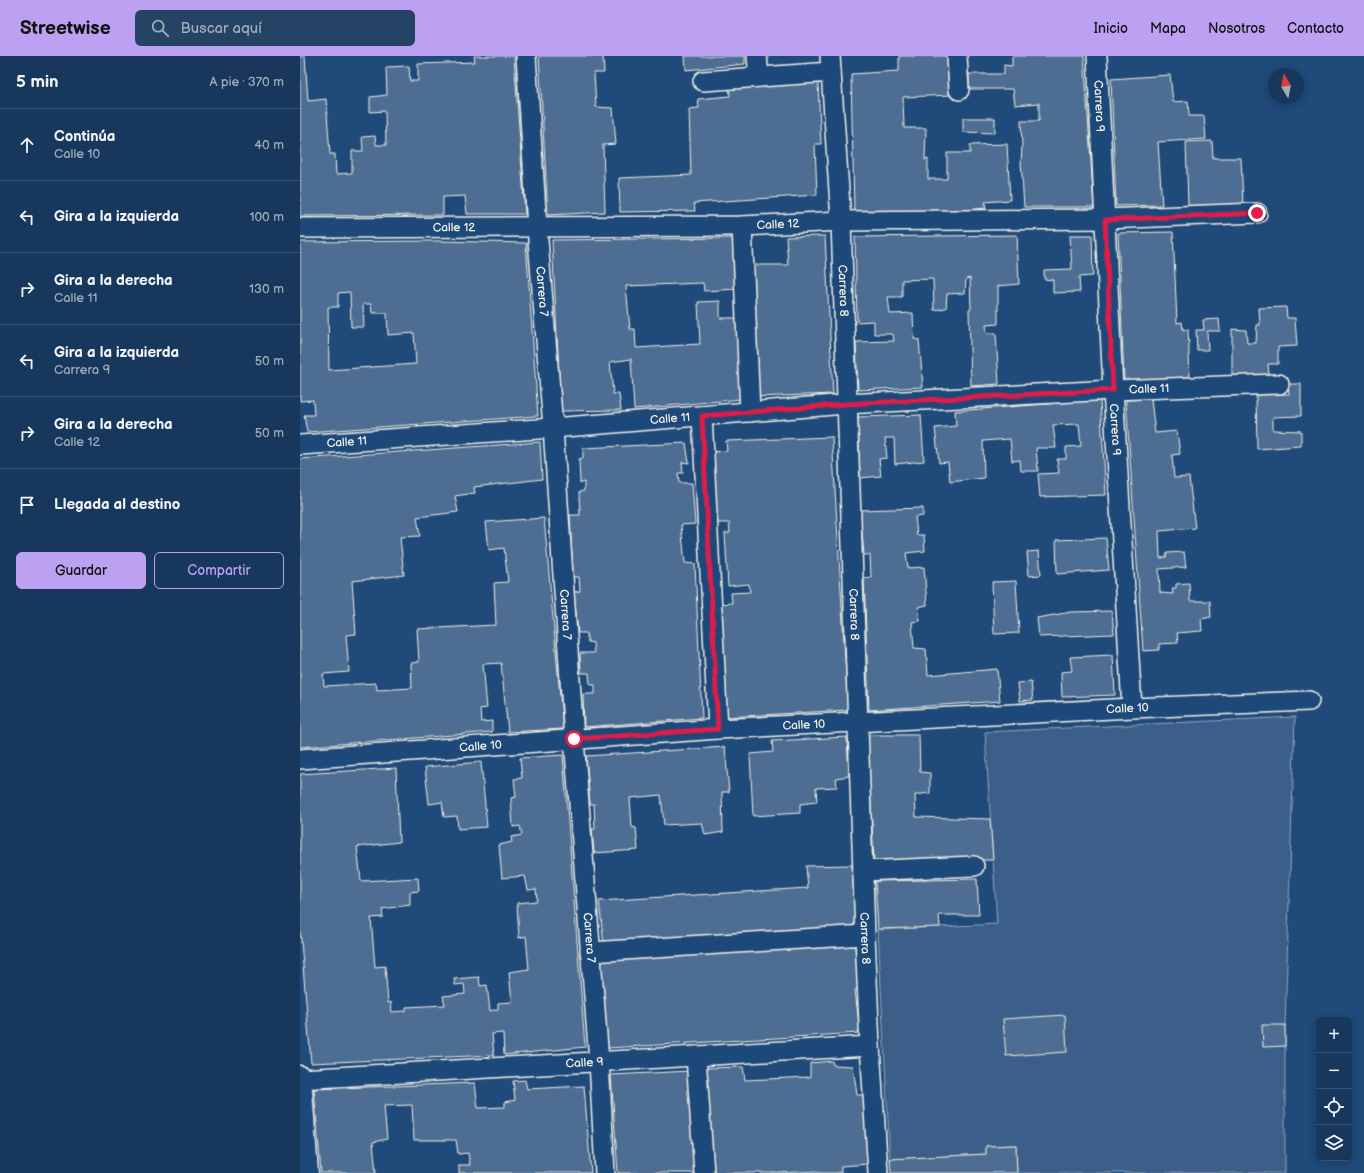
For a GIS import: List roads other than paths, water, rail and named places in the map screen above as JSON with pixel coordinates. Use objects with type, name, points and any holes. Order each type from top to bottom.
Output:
[{"type":"main road","points":[[300,1078],[307,1173]]},
{"type":"street","name":"Carrera 7","points":[[526,56],[574,739],[599,1061],[605,1173]]},
{"type":"street","points":[[757,56],[759,77]]},
{"type":"street","points":[[957,56],[959,90]]},
{"type":"street","name":"Carrera 9","points":[[1097,56],[1113,390],[1132,708]]},
{"type":"street","points":[[703,81],[759,77],[830,64]]},
{"type":"street","name":"Carrera 8","points":[[830,64],[841,221],[865,935],[878,1173]]},
{"type":"street","name":"Calle 12","points":[[300,228],[742,226],[841,221],[1105,220],[1257,213]]},
{"type":"street","points":[[742,226],[750,412]]},
{"type":"street","name":"Calle 11","points":[[300,445],[553,428],[846,404],[1113,390],[1279,384]]},
{"type":"street","points":[[702,416],[718,729]]},
{"type":"street","name":"Calle 10","points":[[300,759],[718,729],[1132,708],[1309,701]]},
{"type":"street","points":[[863,871],[974,866]]},
{"type":"street","points":[[590,952],[865,935]]},
{"type":"street","name":"Calle 9","points":[[300,1078],[870,1046]]},
{"type":"street","points":[[696,1056],[704,1173]]}]
